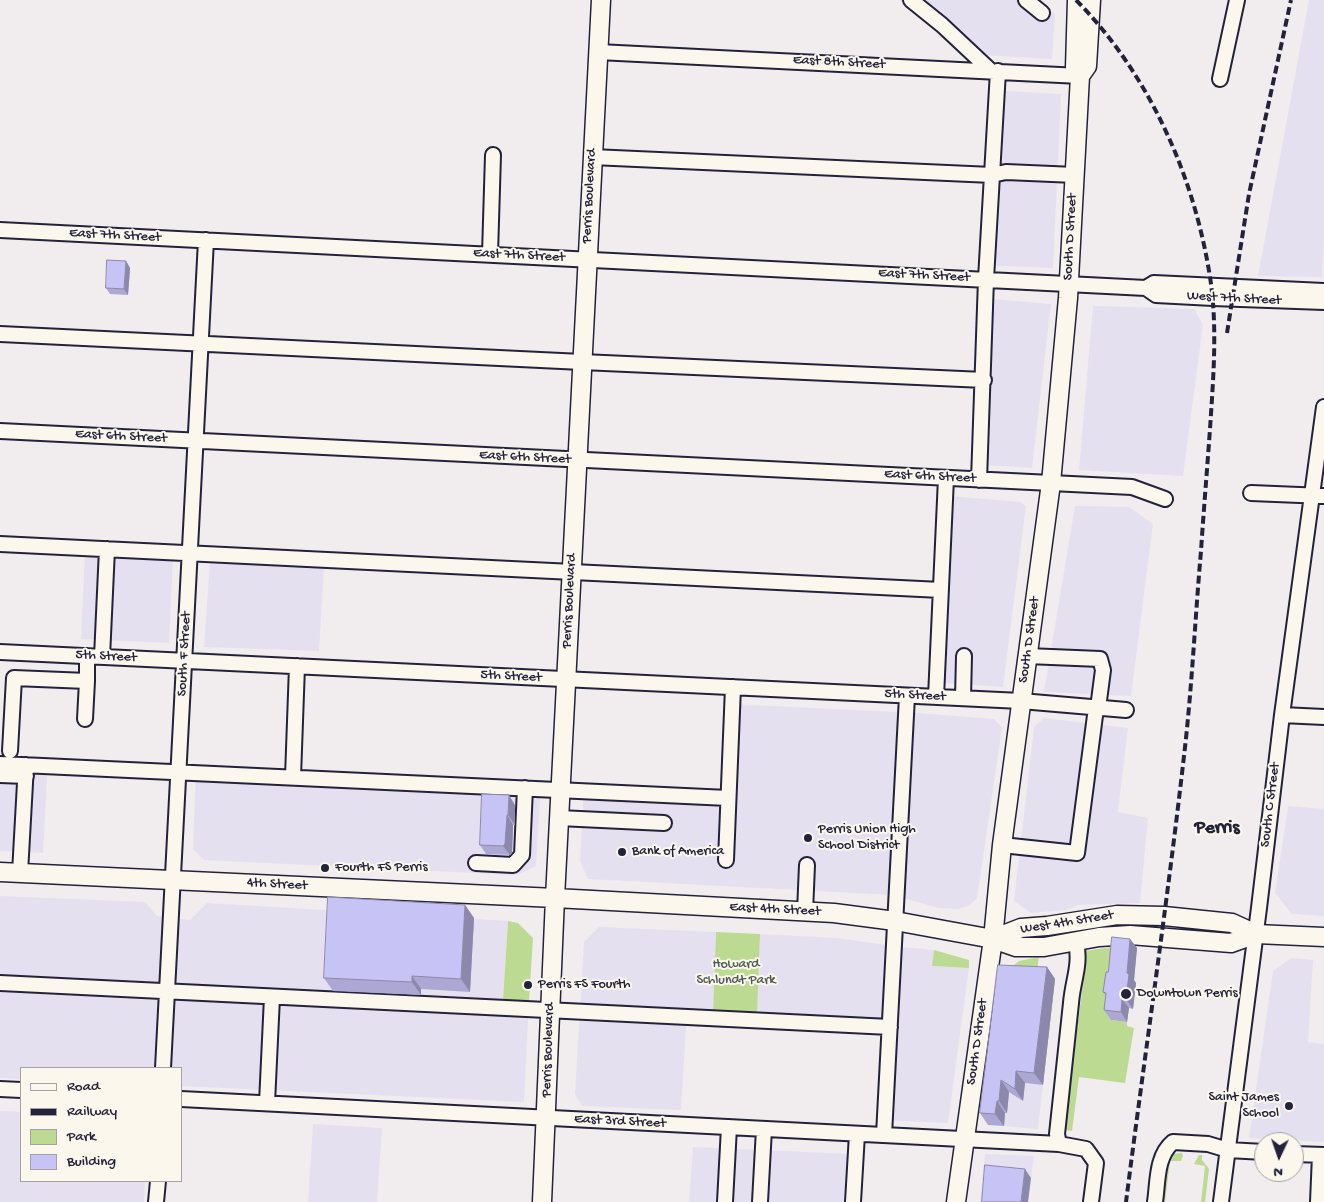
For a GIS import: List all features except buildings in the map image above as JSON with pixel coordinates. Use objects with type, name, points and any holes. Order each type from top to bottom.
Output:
[{"type":"main road","name":"Perris Boulevard","points":[[542,1202],[560,790],[600,0]]},
{"type":"main road","name":"South D Street","points":[[1077,0],[1075,68],[1080,76]]},
{"type":"main road","name":"South D Street","points":[[956,1202],[993,938],[1002,844],[1051,483],[1069,284],[1080,76],[1087,66],[1091,0]]},
{"type":"main road","name":"4th Street","points":[[0,872],[555,898]]},
{"type":"main road","name":"East 4th Street","points":[[555,898],[834,913],[993,938]]},
{"type":"main road","name":"West 4th Street","points":[[993,938],[1020,928],[1047,926],[1117,915],[1164,916],[1232,923],[1256,934],[1324,937]]},
{"type":"main road","name":"West 4th Street","points":[[993,938],[1016,947],[1044,947],[1099,937],[1130,935],[1231,943],[1256,934]]},
{"type":"street","points":[[911,0],[995,71],[979,480]]},
{"type":"street","points":[[1026,0],[1042,13]]},
{"type":"street","points":[[1220,79],[1236,0]]},
{"type":"street","name":"East 8th Street","points":[[598,52],[1080,76]]},
{"type":"street","points":[[490,254],[494,156]]},
{"type":"street","points":[[592,157],[992,175],[1006,172],[1075,175]]},
{"type":"street","name":"East 7th Street","points":[[0,230],[1069,284]]},
{"type":"street","name":"South F Street","points":[[164,1067],[206,240]]},
{"type":"street","name":"West 7th Street","points":[[1146,288],[1154,283],[1324,291]]},
{"type":"street","name":"West 7th Street","points":[[1069,284],[1146,288],[1156,295],[1324,302]]},
{"type":"street","points":[[0,334],[984,380]]},
{"type":"street","name":"South C Street","points":[[1221,1202],[1282,715],[1318,496],[1324,407]]},
{"type":"street","name":"East 6th Street","points":[[0,431],[1132,487],[1165,499]]},
{"type":"street","points":[[936,697],[946,478]]},
{"type":"street","points":[[1251,493],[1318,496]]},
{"type":"street","points":[[0,544],[941,590]]},
{"type":"street","points":[[102,657],[107,549]]},
{"type":"street","name":"5th Street","points":[[0,652],[963,698],[1126,710]]},
{"type":"street","points":[[85,719],[87,656]]},
{"type":"street","points":[[963,698],[964,656]]},
{"type":"street","points":[[1002,844],[1077,853],[1097,708],[1102,664],[1100,660],[1096,658],[1027,656]]},
{"type":"street","points":[[293,777],[297,666]]},
{"type":"street","points":[[10,751],[14,678],[86,681]]},
{"type":"street","points":[[726,860],[733,687]]},
{"type":"street","points":[[884,1135],[907,696]]},
{"type":"street","points":[[1282,715],[1324,717]]},
{"type":"street","points":[[0,764],[26,771]]},
{"type":"street","points":[[20,873],[26,771]]},
{"type":"street","points":[[0,775],[26,771],[179,772],[728,798]]},
{"type":"street","points":[[476,863],[512,865],[522,855],[525,788]]},
{"type":"street","points":[[559,818],[664,823]]},
{"type":"street","points":[[804,912],[807,865]]},
{"type":"street","points":[[1059,1144],[1057,1134],[1071,1000],[1079,956],[1076,942]]},
{"type":"street","points":[[0,983],[890,1027]]},
{"type":"street","points":[[266,1103],[272,996]]},
{"type":"street","points":[[0,1089],[20,1090]]},
{"type":"street","name":"East 3rd Street","points":[[182,1099],[1059,1144],[1086,1149],[1096,1163],[1091,1202]]},
{"type":"street","points":[[725,1202],[729,1127]]},
{"type":"street","points":[[760,1202],[764,1129]]},
{"type":"street","points":[[854,1202],[857,1134]]},
{"type":"street","points":[[1155,1202],[1161,1160],[1165,1148],[1173,1142],[1208,1144],[1228,1150],[1254,1151]]},
{"type":"street","points":[[1304,1154],[1322,1155],[1318,1202]]},
{"type":"street","points":[[156,1202],[158,1182]]},
{"type":"shaded area","points":[[899,0],[1038,0],[1055,14],[1052,59],[963,54]]},
{"type":"shaded area","points":[[1309,0],[1324,0],[1324,237],[1322,277],[1258,276]]},
{"type":"shaded area","points":[[990,90],[1061,94],[1053,268],[981,265]]},
{"type":"shaded area","points":[[979,298],[1051,304],[1032,468],[971,464]]},
{"type":"shaded area","points":[[1093,306],[1194,309],[1203,325],[1183,476],[1079,470]]},
{"type":"shaded area","points":[[938,495],[1020,502],[1026,506],[1003,687],[929,682]]},
{"type":"shaded area","points":[[1075,506],[1129,507],[1153,524],[1131,696],[1044,692]]},
{"type":"shaded area","points":[[85,552],[173,557],[169,643],[81,639]]},
{"type":"shaded area","points":[[210,561],[324,568],[319,651],[204,647]]},
{"type":"shaded area","points":[[728,704],[917,713],[994,719],[1002,728],[977,899],[968,906],[958,909],[939,908],[892,895],[588,879],[580,861],[584,783],[724,790]]},
{"type":"shaded area","points":[[1044,718],[1128,728],[1118,812],[1148,818],[1140,903],[1078,905],[1066,910],[1031,913],[1014,901],[1034,727]]},
{"type":"shaded area","points":[[0,755],[48,758],[43,853],[0,851]]},
{"type":"shaded area","points":[[196,768],[541,784],[536,866],[517,875],[204,860],[193,849]]},
{"type":"shaded area","points":[[1288,806],[1324,809],[1324,916],[1292,914],[1275,893]]},
{"type":"shaded area","points":[[0,896],[145,902],[157,916],[190,920],[207,903],[508,921],[503,1000],[529,1001],[524,1102],[182,1086],[182,1067],[20,1067],[20,1079],[0,1078]]},
{"type":"shaded area","points":[[599,927],[716,932],[713,1011],[756,1014],[760,934],[837,938],[934,950],[932,966],[969,968],[948,1123],[882,1120],[884,1035],[686,1026],[681,1110],[582,1106],[575,1094],[584,942]]},
{"type":"shaded area","points":[[1291,958],[1313,960],[1308,1042],[1324,1044],[1324,1142],[1304,1141],[1304,1132],[1254,1132],[1254,1138],[1249,1138],[1273,971]]},
{"type":"shaded area","points":[[1006,972],[1055,979],[1038,1129],[988,1125]]},
{"type":"shaded area","points":[[0,1111],[20,1112],[20,1182],[145,1182],[144,1202],[0,1202]]},
{"type":"shaded area","points":[[313,1124],[382,1128],[377,1202],[308,1202]]},
{"type":"shaded area","points":[[693,1147],[851,1154],[847,1202],[689,1202]]},
{"type":"shaded area","points":[[985,1154],[1034,1156],[1028,1202],[980,1202]]},
{"type":"green space","points":[[508,921],[518,923],[533,938],[529,1001],[503,1000]]},
{"type":"green space","name":"Howard Schlundt Park","points":[[716,932],[760,934],[757,1014],[713,1012]]},
{"type":"green space","points":[[1118,946],[1111,1020],[1127,1022],[1127,1026],[1134,1028],[1125,1083],[1079,1077],[1072,1131],[1065,1130],[1063,1128],[1086,964],[1085,951]]},
{"type":"green space","points":[[934,950],[969,960],[969,968],[932,966]]},
{"type":"green space","points":[[1039,957],[1036,976],[1006,972],[1019,961]]},
{"type":"green space","points":[[1182,1153],[1181,1161],[1170,1161],[1165,1202],[1163,1202],[1167,1160],[1172,1154]]},
{"type":"green space","points":[[1199,1155],[1202,1155],[1202,1160],[1209,1169],[1205,1202],[1201,1202],[1205,1166],[1194,1164]]},
{"type":"railway","points":[[1076,0],[1102,29],[1146,93],[1180,164],[1193,201],[1203,239],[1214,311],[1212,397],[1187,730],[1126,1202]]},
{"type":"railway","points":[[1227,333],[1249,194],[1291,0]]},
{"type":"place","name":"Perris Union High School District","points":[[808,838]]},
{"type":"place","name":"Bank of America","points":[[622,852]]},
{"type":"place","name":"Fourth FS Perris","points":[[325,868]]},
{"type":"place","name":"Perris FS Fourth","points":[[528,985]]},
{"type":"place","name":"Downtown Perris","points":[[1126,994]]},
{"type":"place","name":"Saint James School","points":[[1289,1106]]},
{"type":"district","name":"Perris","points":[[1217,829]]}]
